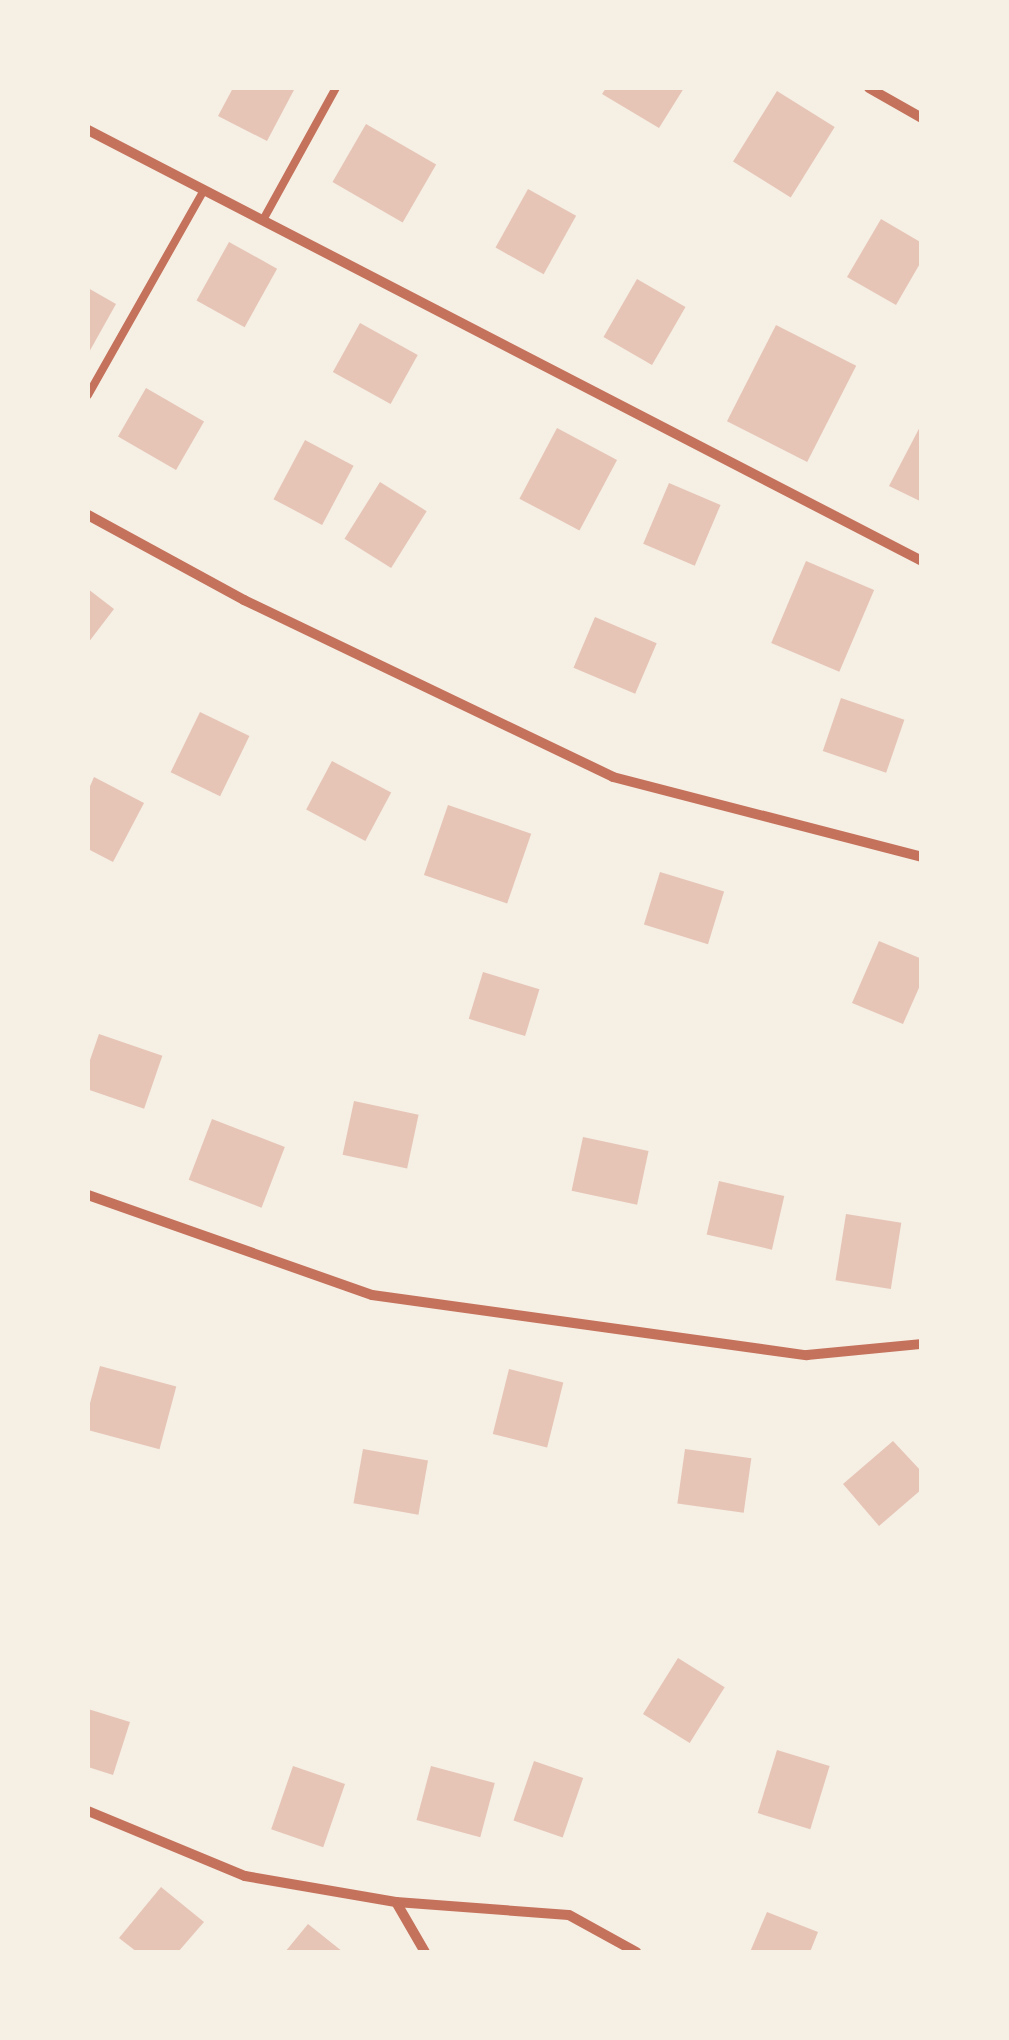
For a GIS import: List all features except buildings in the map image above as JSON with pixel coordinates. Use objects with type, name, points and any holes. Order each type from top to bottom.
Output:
[{"type":"street","points":[[868,88],[922,118]]},
{"type":"street","points":[[88,130],[922,561]]},
{"type":"street","points":[[88,514],[244,600],[613,777],[922,856]]},
{"type":"street","points":[[88,1195],[372,1295],[807,1355],[922,1344]]},
{"type":"street","points":[[88,1810],[246,1876],[396,1902],[570,1914],[636,1952]]},
{"type":"street","points":[[396,1902],[425,1952]]},
{"type":"lane","points":[[263,220],[336,88]]},
{"type":"lane","points":[[88,395],[204,190]]}]
